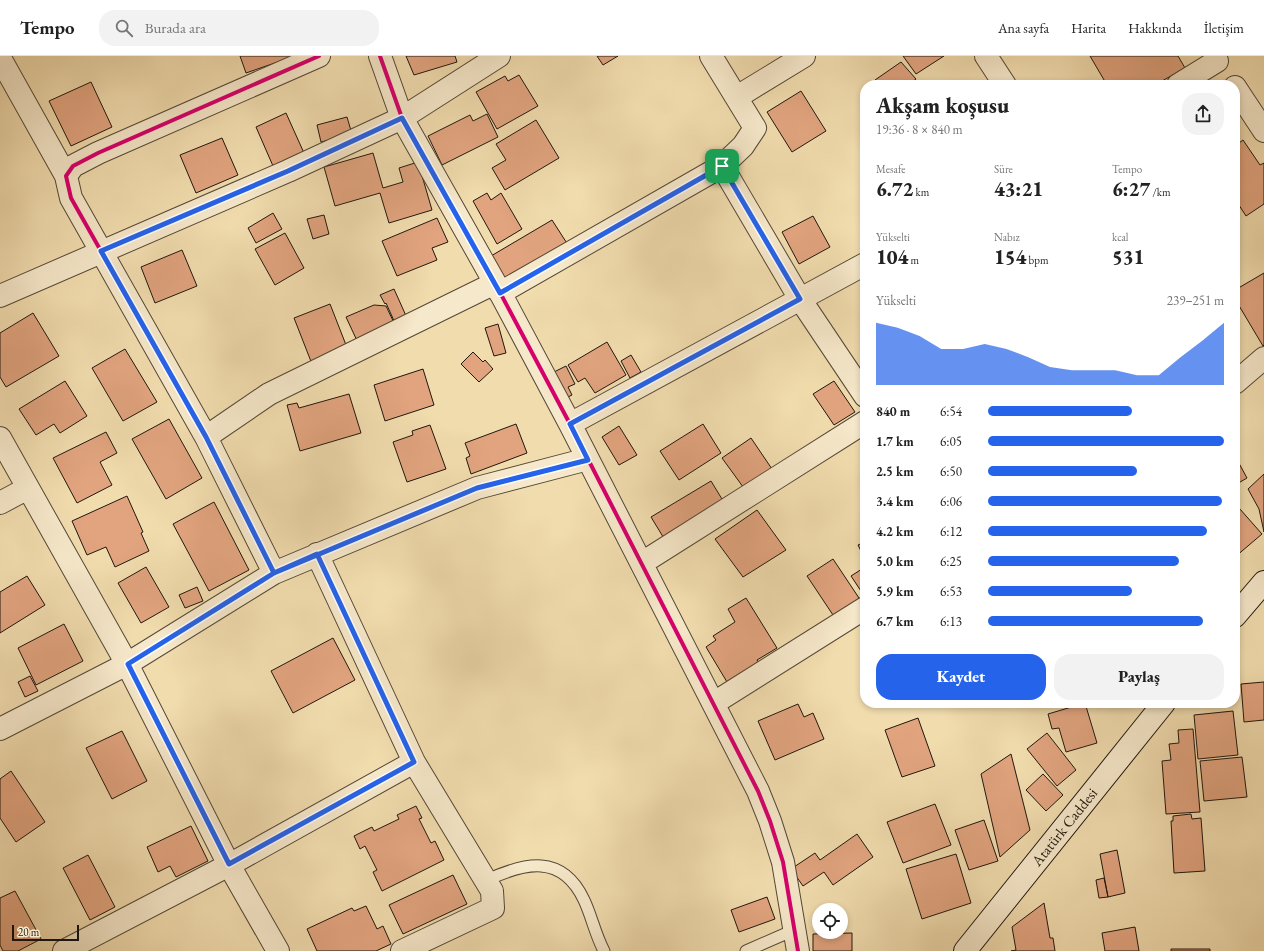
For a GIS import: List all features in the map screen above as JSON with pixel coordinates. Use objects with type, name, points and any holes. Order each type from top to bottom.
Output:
[{"type":"street","points":[[66,176],[73,166],[98,153],[319,56]]},
{"type":"street","points":[[380,56],[402,118],[497,288],[570,424],[758,791],[770,821],[783,862],[796,941]]},
{"type":"street","points":[[0,296],[288,171],[402,118],[499,56]]},
{"type":"street","points":[[206,437],[269,394],[497,288],[722,166],[743,146],[755,128],[711,56]]},
{"type":"street","points":[[737,97],[804,56]]},
{"type":"street","points":[[986,56],[1002,80]]},
{"type":"street","points":[[0,58],[66,176],[71,198],[206,437],[274,573]]},
{"type":"street","points":[[1185,80],[1216,59],[1230,80]]},
{"type":"street","points":[[1240,95],[1264,130]]},
{"type":"street","points":[[722,166],[800,299],[860,389]]},
{"type":"street","points":[[570,424],[860,267]]},
{"type":"street","points":[[1240,379],[1264,358]]},
{"type":"street","points":[[642,563],[860,425]]},
{"type":"street","points":[[0,438],[128,664],[229,864],[278,951]]},
{"type":"street","points":[[0,729],[128,664],[274,573],[477,488],[588,460]]},
{"type":"street","points":[[0,503],[28,488]]},
{"type":"street","points":[[317,554],[414,762],[487,880],[492,891],[493,908],[402,951]]},
{"type":"street","points":[[1240,610],[1264,582]]},
{"type":"street","points":[[714,703],[860,611]]},
{"type":"street","name":"Atatürk Caddesi","points":[[965,951],[1160,708]]},
{"type":"street","points":[[64,951],[229,864],[414,762]]},
{"type":"lane","points":[[487,880],[507,871],[529,865],[543,866],[564,875],[576,885],[584,900],[596,937],[604,951]]},
{"type":"lane","points":[[746,951],[796,941]]},
{"type":"building","points":[[240,56],[295,56],[246,73]]},
{"type":"building","points":[[406,56],[455,56],[457,62],[414,75]]},
{"type":"building","points":[[597,56],[618,56],[603,65]]},
{"type":"building","points":[[903,56],[944,56],[916,74]]},
{"type":"building","points":[[1090,56],[1178,56],[1185,68],[1164,80],[1104,80]]},
{"type":"building","points":[[901,62],[916,79],[915,80],[875,80]]},
{"type":"building","points":[[519,75],[538,106],[497,129],[476,92],[505,76],[508,81]]},
{"type":"building","points":[[91,82],[112,127],[71,146],[49,101]]},
{"type":"building","points":[[801,91],[826,131],[792,152],[767,112]]},
{"type":"building","points":[[286,113],[304,153],[273,166],[256,127]]},
{"type":"building","points":[[487,114],[498,137],[442,165],[428,136],[470,115],[473,121]]},
{"type":"building","points":[[347,117],[352,134],[321,142],[317,125]]},
{"type":"building","points":[[536,120],[559,158],[505,190],[492,168],[506,160],[496,144]]},
{"type":"building","points":[[222,138],[238,175],[196,193],[180,155]]},
{"type":"building","points":[[1243,140],[1260,165],[1264,163],[1264,204],[1246,216],[1240,207],[1240,142]]},
{"type":"building","points":[[373,153],[383,188],[403,182],[399,168],[418,162],[432,210],[389,223],[380,193],[335,206],[324,167]]},
{"type":"building","points":[[487,193],[491,200],[501,193],[522,229],[497,244],[473,201]]},
{"type":"building","points":[[273,213],[282,229],[256,243],[248,228]]},
{"type":"building","points":[[324,215],[329,234],[313,239],[307,219]]},
{"type":"building","points":[[813,216],[830,247],[799,264],[782,232]]},
{"type":"building","points":[[437,218],[448,242],[432,248],[437,260],[397,276],[382,241]]},
{"type":"building","points":[[552,220],[570,248],[508,284],[491,256]]},
{"type":"building","points":[[285,233],[304,268],[275,285],[255,249]]},
{"type":"building","points":[[182,250],[197,286],[155,303],[141,267]]},
{"type":"building","points":[[1264,273],[1263,346],[1240,307],[1240,287]]},
{"type":"building","points":[[394,289],[407,318],[395,323],[386,303],[385,304],[380,295]]},
{"type":"building","points":[[330,304],[348,350],[312,364],[294,318]]},
{"type":"building","points":[[374,305],[386,306],[397,329],[359,345],[346,317]]},
{"type":"building","points":[[33,313],[59,356],[6,387],[0,377],[0,333]]},
{"type":"building","points":[[498,324],[506,353],[494,356],[485,328]]},
{"type":"building","points":[[607,342],[626,375],[595,393],[585,378],[578,382],[568,365]]},
{"type":"building","points":[[125,349],[157,402],[123,421],[92,368]]},
{"type":"building","points":[[473,352],[483,362],[485,360],[493,369],[479,382],[461,364]]},
{"type":"building","points":[[631,355],[641,372],[630,378],[621,361]]},
{"type":"building","points":[[566,366],[575,384],[568,387],[572,395],[568,397],[554,372]]},
{"type":"building","points":[[423,369],[434,405],[385,421],[374,385]]},
{"type":"building","points":[[65,381],[87,416],[60,433],[54,424],[36,435],[19,409]]},
{"type":"building","points":[[834,381],[855,412],[834,425],[813,394]]},
{"type":"building","points":[[349,394],[361,433],[300,451],[287,405],[297,403],[299,408]]},
{"type":"building","points":[[169,419],[202,478],[166,499],[132,439]]},
{"type":"building","points":[[516,424],[527,453],[471,474],[466,458],[470,456],[465,443]]},
{"type":"building","points":[[703,424],[721,453],[679,480],[660,451]]},
{"type":"building","points":[[430,425],[446,469],[407,482],[393,442],[413,435],[412,431]]},
{"type":"building","points":[[619,426],[637,455],[619,465],[602,437]]},
{"type":"building","points":[[106,432],[117,453],[100,462],[112,485],[77,503],[53,458]]},
{"type":"building","points":[[751,438],[774,472],[746,491],[722,458]]},
{"type":"building","points":[[1240,465],[1247,478],[1240,482]]},
{"type":"building","points":[[1264,474],[1264,532],[1259,509],[1248,489]]},
{"type":"building","points":[[711,481],[725,504],[665,540],[651,517]]},
{"type":"building","points":[[127,496],[143,532],[141,533],[149,551],[115,567],[106,547],[87,555],[72,521]]},
{"type":"building","points":[[214,502],[249,570],[209,591],[173,524]]},
{"type":"building","points":[[1240,509],[1262,534],[1240,553]]},
{"type":"building","points":[[757,510],[786,550],[743,577],[715,539]]},
{"type":"building","points":[[833,559],[860,602],[835,618],[807,576]]},
{"type":"building","points":[[146,567],[169,607],[141,623],[118,583]]},
{"type":"building","points":[[860,570],[860,590],[851,576]]},
{"type":"building","points":[[27,576],[45,605],[0,633],[0,592]]},
{"type":"building","points":[[197,587],[203,601],[185,608],[179,595]]},
{"type":"building","points":[[746,598],[777,648],[757,660],[762,668],[730,687],[706,647],[716,640],[713,636],[735,622],[728,609]]},
{"type":"building","points":[[64,624],[83,661],[36,685],[18,648]]},
{"type":"building","points":[[333,638],[355,680],[293,713],[271,671]]},
{"type":"building","points":[[30,676],[38,691],[25,697],[18,682]]},
{"type":"building","points":[[1264,682],[1264,720],[1244,722],[1241,684]]},
{"type":"building","points":[[798,704],[804,717],[813,713],[824,739],[775,760],[758,721]]},
{"type":"building","points":[[1068,708],[1086,708],[1097,743],[1066,752],[1059,728],[1052,729],[1048,714]]},
{"type":"building","points":[[1233,711],[1238,755],[1198,759],[1194,715]]},
{"type":"building","points":[[918,718],[935,766],[902,777],[885,730]]},
{"type":"building","points":[[1193,729],[1200,812],[1166,814],[1162,761],[1171,760],[1169,744],[1179,743],[1178,730]]},
{"type":"building","points":[[122,731],[147,781],[112,799],[86,748]]},
{"type":"building","points":[[1047,733],[1076,770],[1057,786],[1027,749]]},
{"type":"building","points":[[1011,754],[1030,830],[1000,857],[981,774]]},
{"type":"building","points":[[1242,757],[1247,797],[1204,801],[1200,761]]},
{"type":"building","points":[[11,771],[45,822],[16,842],[0,818],[0,779]]},
{"type":"building","points":[[1043,774],[1063,795],[1046,811],[1026,790]]},
{"type":"building","points":[[935,804],[951,845],[903,863],[887,822]]},
{"type":"building","points":[[416,806],[422,818],[419,819],[431,843],[435,841],[444,860],[382,891],[373,872],[377,870],[365,846],[360,849],[354,836],[372,827],[374,831],[399,819],[397,815]]},
{"type":"building","points":[[1191,814],[1192,819],[1201,818],[1205,871],[1174,873],[1171,821],[1173,821],[1173,816]]},
{"type":"building","points":[[984,820],[998,861],[969,870],[955,830]]},
{"type":"building","points":[[191,826],[208,861],[176,877],[170,866],[158,872],[147,847]]},
{"type":"building","points":[[857,834],[873,857],[833,885],[824,872],[803,886],[791,869],[815,853],[820,860]]},
{"type":"building","points":[[1117,850],[1125,893],[1108,897],[1100,854]]},
{"type":"building","points":[[956,854],[971,903],[922,919],[906,869]]},
{"type":"building","points":[[88,855],[115,907],[90,920],[63,868]]},
{"type":"building","points":[[453,875],[467,904],[403,934],[389,905]]},
{"type":"building","points":[[1104,878],[1108,897],[1099,898],[1096,880]]},
{"type":"building","points":[[15,891],[41,939],[18,951],[3,951],[0,945],[0,898]]},
{"type":"building","points":[[767,897],[775,919],[739,932],[731,910]]},
{"type":"building","points":[[1044,903],[1050,938],[1053,938],[1055,951],[1011,951],[1016,950],[1012,927]]},
{"type":"building","points":[[366,906],[377,929],[383,926],[391,944],[376,951],[317,951],[307,929],[352,908],[354,911]]},
{"type":"building","points":[[1135,927],[1139,951],[1105,951],[1102,933]]},
{"type":"building","points":[[848,933],[852,933],[852,951],[813,951],[813,939],[848,939]]},
{"type":"building","points":[[1171,949],[1210,949],[1210,951],[1171,951]]},
{"type":"cycle path","points":[[274,573],[206,437],[71,198],[66,176],[73,166],[98,153],[319,56]]},
{"type":"cycle path","points":[[380,56],[402,118],[495,283],[570,424],[758,791],[770,821],[783,862],[798,951]]},
{"type":"route","points":[[722,166],[500,293],[402,118],[288,171],[101,251],[206,437],[274,573],[317,554],[414,762],[229,864],[128,664],[274,573],[317,554],[477,488],[588,460],[570,424],[800,299],[722,166]]}]
